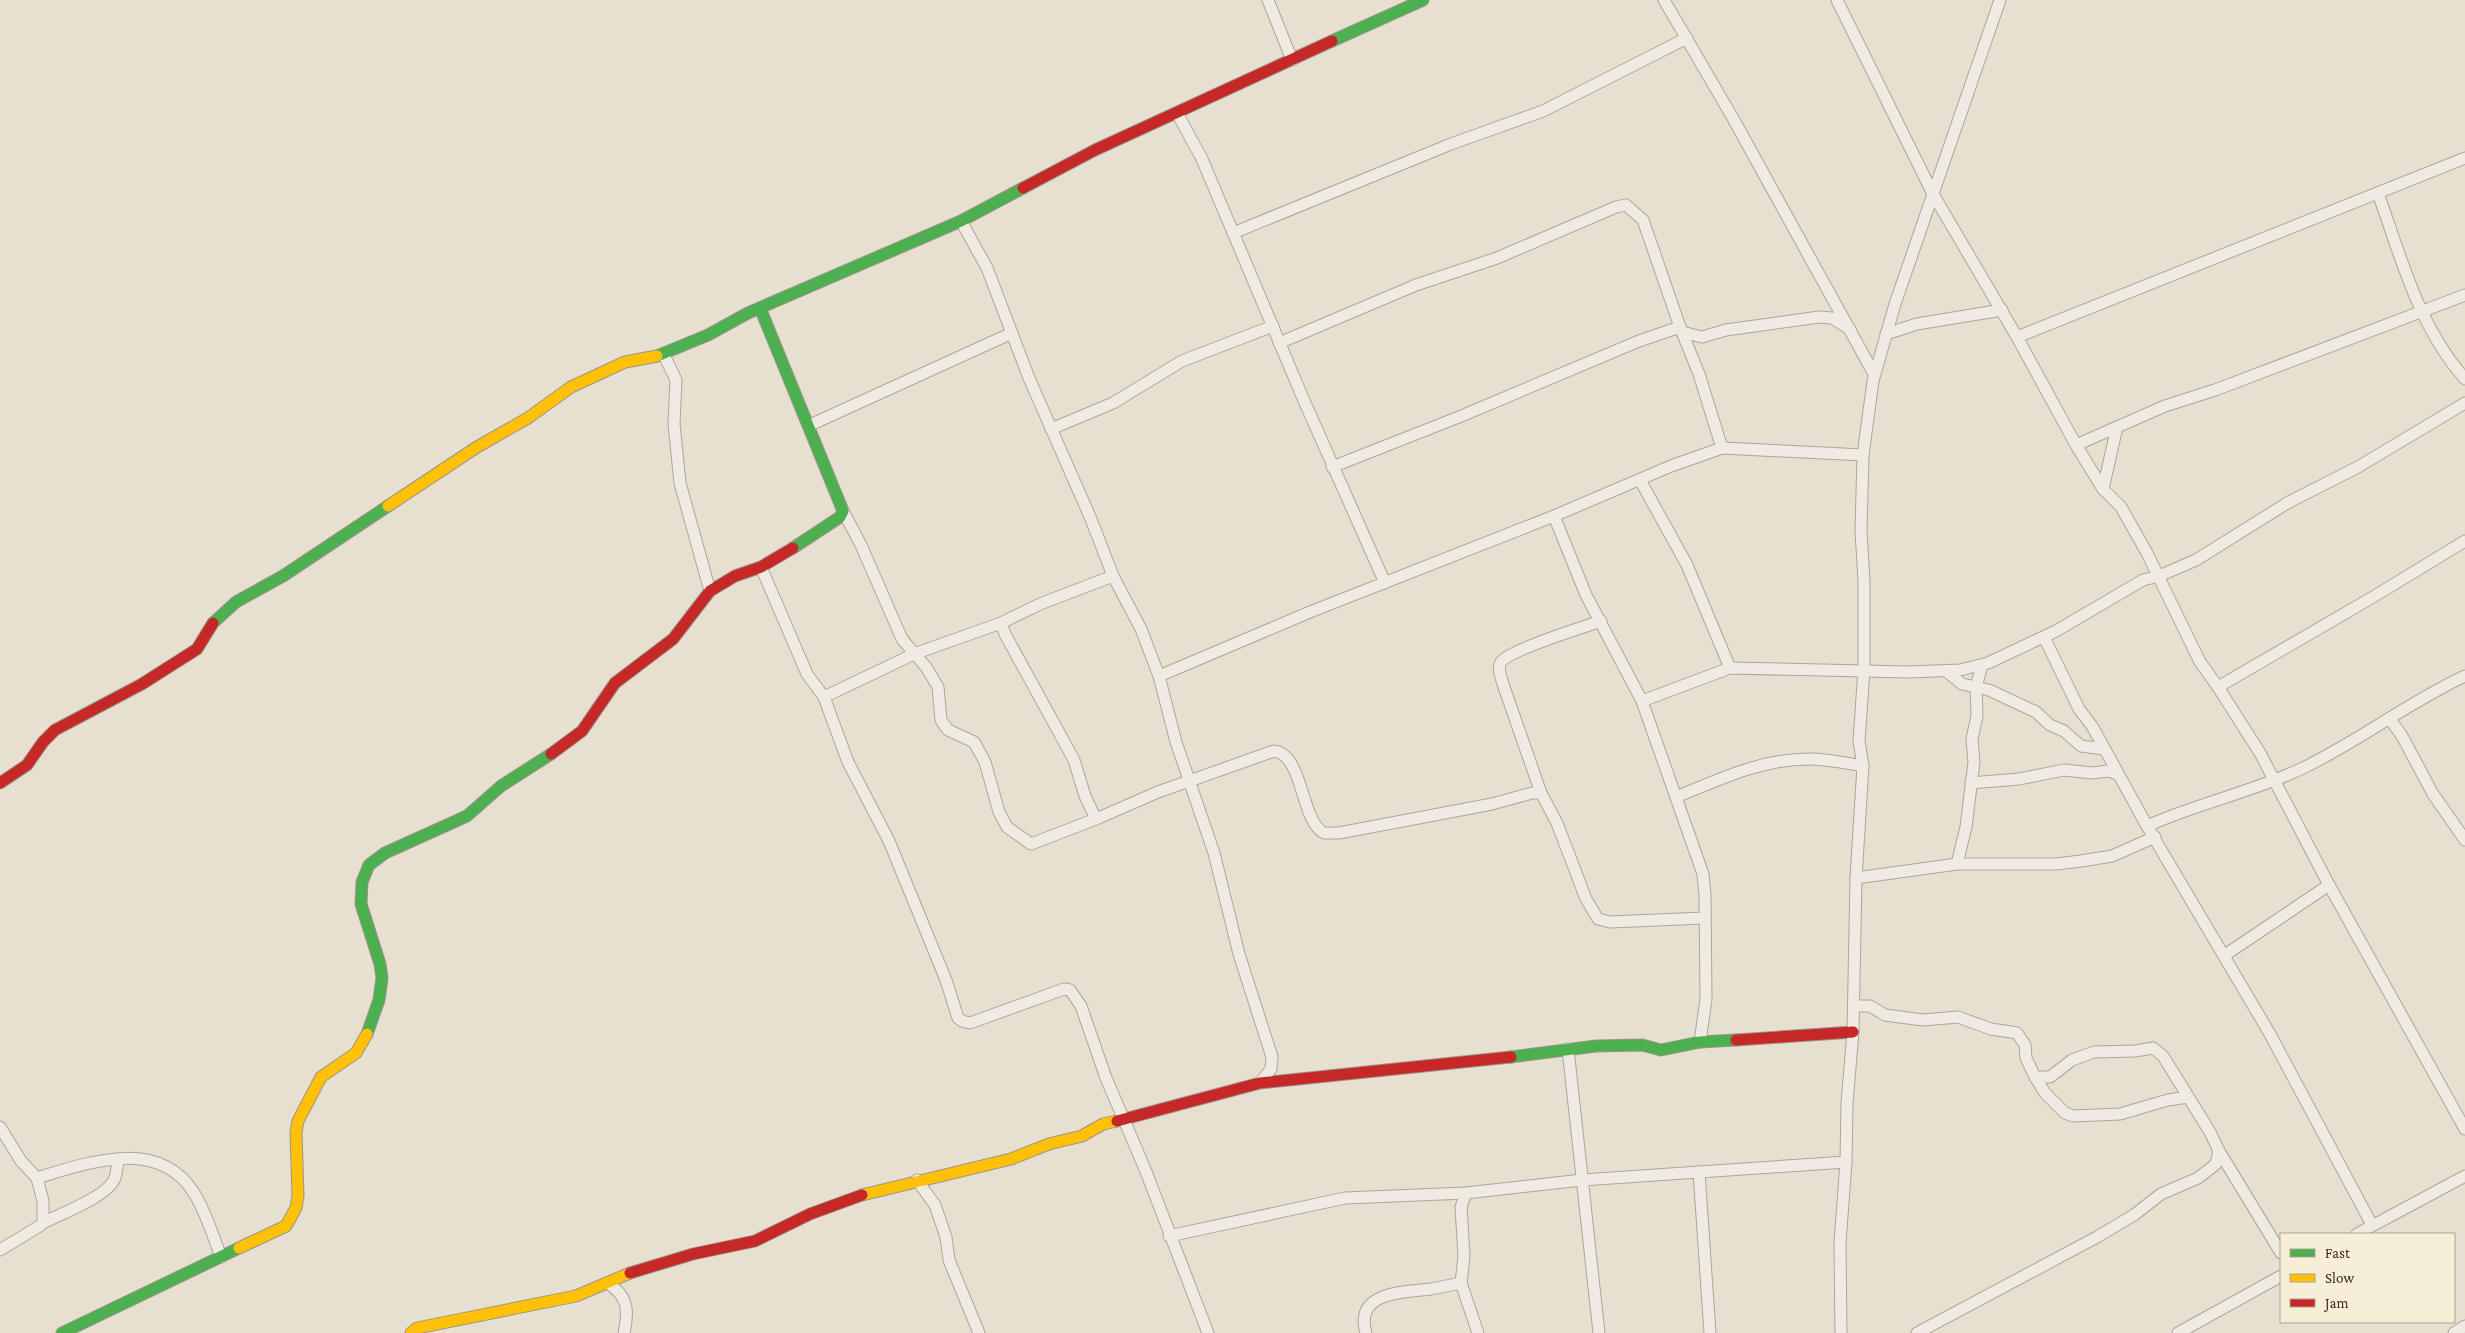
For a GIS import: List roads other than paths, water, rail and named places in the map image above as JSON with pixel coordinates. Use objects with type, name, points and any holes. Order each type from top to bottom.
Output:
[{"type":"street","points":[[1268,0],[1292,60]]},
{"type":"street","points":[[0,783],[11,778],[26,766],[44,740],[55,730],[142,684],[197,649],[214,621],[243,597],[283,576],[477,448],[528,418],[571,387],[608,367],[664,355],[760,308],[961,221],[1086,154],[1423,0]]},
{"type":"street","points":[[1664,0],[1874,374]]},
{"type":"street","points":[[1837,0],[1933,194],[2002,310],[2076,445],[2103,489],[2121,507],[2159,576],[2200,662],[2260,753],[2329,885],[2465,1129]]},
{"type":"street","points":[[1841,1333],[1840,1243],[1846,1162],[1846,1104],[1853,1032],[1856,878],[1863,766],[1859,741],[1864,672],[1864,581],[1861,531],[1863,455],[1874,374],[1886,334],[2000,0]]},
{"type":"street","points":[[1233,233],[1451,144],[1543,111],[1687,38]]},
{"type":"street","points":[[1177,113],[1202,159],[1332,467],[1385,583]]},
{"type":"street","points":[[2017,337],[2465,158]]},
{"type":"street","points":[[2378,193],[2420,311],[2453,366],[2465,379]]},
{"type":"street","points":[[1279,343],[1383,298],[1497,258],[1626,204],[1643,220],[1681,329],[1699,374],[1722,448]]},
{"type":"street","points":[[961,221],[986,268],[1113,576],[1141,629],[1159,676],[1176,742],[1214,853],[1239,954],[1272,1057],[1271,1069],[1260,1083]]},
{"type":"street","points":[[2076,445],[2165,406],[2215,390],[2465,295]]},
{"type":"street","points":[[760,308],[810,425],[843,511],[861,545],[902,639],[932,675],[938,687],[941,720],[948,730],[971,739],[977,746],[985,762],[999,812],[1007,827],[1031,844],[1188,780],[1269,752],[1279,752],[1291,765],[1315,826],[1319,830],[1330,834],[1492,804],[1532,793],[1541,793]]},
{"type":"street","points":[[1886,334],[1917,324],[2002,310]]},
{"type":"street","points":[[1332,467],[1458,417],[1630,344],[1681,329],[1702,337],[1726,330],[1819,317],[1832,318],[1851,330]]},
{"type":"street","points":[[1051,429],[1113,403],[1182,361],[1273,326]]},
{"type":"street","points":[[810,425],[1012,333]]},
{"type":"street","points":[[664,355],[676,380],[674,434],[680,483],[710,591]]},
{"type":"street","points":[[1642,701],[1693,680],[1730,668],[1864,672],[1946,671],[1982,665],[2044,637],[2135,584],[2196,560],[2289,502],[2423,430],[2450,410],[2465,403]]},
{"type":"street","points":[[2103,489],[2117,427]]},
{"type":"street","points":[[1159,676],[1554,516],[1671,466],[1722,448],[1863,455]]},
{"type":"street","points":[[1640,480],[1687,565],[1730,668]]},
{"type":"street","points":[[62,1333],[286,1226],[291,1219],[298,1196],[296,1132],[298,1120],[321,1077],[356,1053],[368,1032],[380,1000],[382,978],[376,946],[361,904],[362,882],[369,865],[385,853],[467,816],[501,786],[543,760],[582,731],[615,682],[673,639],[710,591],[735,576],[761,567],[835,521],[843,511]]},
{"type":"street","points":[[1554,516],[1586,595],[1642,701],[1703,874],[1706,999],[1700,1042]]},
{"type":"street","points":[[2218,687],[2465,541]]},
{"type":"street","points":[[761,567],[807,674],[824,697],[848,762],[889,841],[958,1018],[962,1021],[970,1022],[1064,989],[1070,990],[1081,1006],[1123,1120],[1146,1169],[1169,1236],[1208,1333]]},
{"type":"street","points":[[824,697],[914,654],[1001,623],[1040,604],[1113,576]]},
{"type":"street","points":[[1601,621],[1506,657],[1500,662],[1499,668],[1503,684],[1541,793],[1557,822],[1586,899],[1598,919],[1610,922],[1704,918]]},
{"type":"street","points":[[1001,623],[1005,634],[1074,760],[1085,796],[1096,819]]},
{"type":"street","points":[[2044,637],[2079,709],[2092,726],[2147,826],[2225,955],[2324,1132],[2372,1225]]},
{"type":"street","points":[[1958,864],[1966,827],[1974,762],[1972,739],[1977,716],[1976,687],[1982,665]]},
{"type":"street","points":[[1946,671],[1962,684],[1989,690],[2036,712],[2050,725],[2064,731],[2081,746],[2104,749]]},
{"type":"street","points":[[2147,826],[2177,813],[2275,781],[2317,761],[2465,676]]},
{"type":"street","points":[[2390,719],[2402,736],[2433,794],[2465,840]]},
{"type":"street","points":[[1676,797],[1753,766],[1769,762],[1811,759],[1863,766]]},
{"type":"street","points":[[1971,783],[2019,779],[2064,770],[2092,773],[2108,771],[2118,774]]},
{"type":"street","points":[[1856,878],[1958,864],[2056,864],[2081,861],[2112,856],[2155,837]]},
{"type":"street","points":[[2225,955],[2329,885]]},
{"type":"street","points":[[1854,1006],[1870,1006],[1885,1015],[1923,1020],[1958,1017],[1991,1029],[2014,1031],[2025,1045],[2026,1058],[2034,1077],[2060,1110],[2073,1116],[2120,1114],[2168,1100],[2188,1097]]},
{"type":"street","points":[[411,1333],[417,1328],[576,1296],[625,1275],[693,1254],[754,1241],[846,1199],[917,1180],[1011,1159],[1049,1144],[1085,1135],[1103,1124],[1260,1083],[1427,1068],[1568,1049],[1642,1046],[1661,1050],[1700,1042],[1853,1032]]},
{"type":"street","points":[[2034,1077],[2050,1077],[2072,1060],[2094,1052],[2126,1052],[2153,1048],[2163,1056],[2280,1251]]},
{"type":"street","points":[[1568,1049],[1599,1333]]},
{"type":"street","points":[[0,1127],[21,1162],[37,1178],[43,1201],[42,1223]]},
{"type":"street","points":[[1918,1333],[2098,1237],[2134,1215],[2161,1194],[2198,1178],[2216,1164],[2219,1150]]},
{"type":"street","points":[[37,1178],[70,1168],[118,1160],[143,1158],[159,1162],[167,1166],[186,1182],[196,1195],[221,1257]]},
{"type":"street","points":[[0,1250],[42,1223],[84,1202],[109,1186],[114,1180],[118,1160]]},
{"type":"street","points":[[1169,1236],[1345,1198],[1466,1193],[1582,1180],[1846,1162]]},
{"type":"street","points":[[1699,1172],[1710,1333]]},
{"type":"street","points":[[2359,1233],[2465,1176]]},
{"type":"street","points":[[917,1180],[934,1202],[946,1237],[949,1260],[979,1333]]},
{"type":"street","points":[[1466,1193],[1461,1207],[1464,1256],[1461,1282],[1478,1333]]},
{"type":"street","points":[[2178,1333],[2201,1328],[2280,1277]]},
{"type":"street","points":[[1366,1333],[1365,1319],[1367,1311],[1376,1299],[1402,1291],[1430,1289],[1461,1282]]},
{"type":"street","points":[[607,1283],[624,1297],[626,1318],[624,1333]]},
{"type":"street","points":[[2454,1333],[2465,1326]]}]
